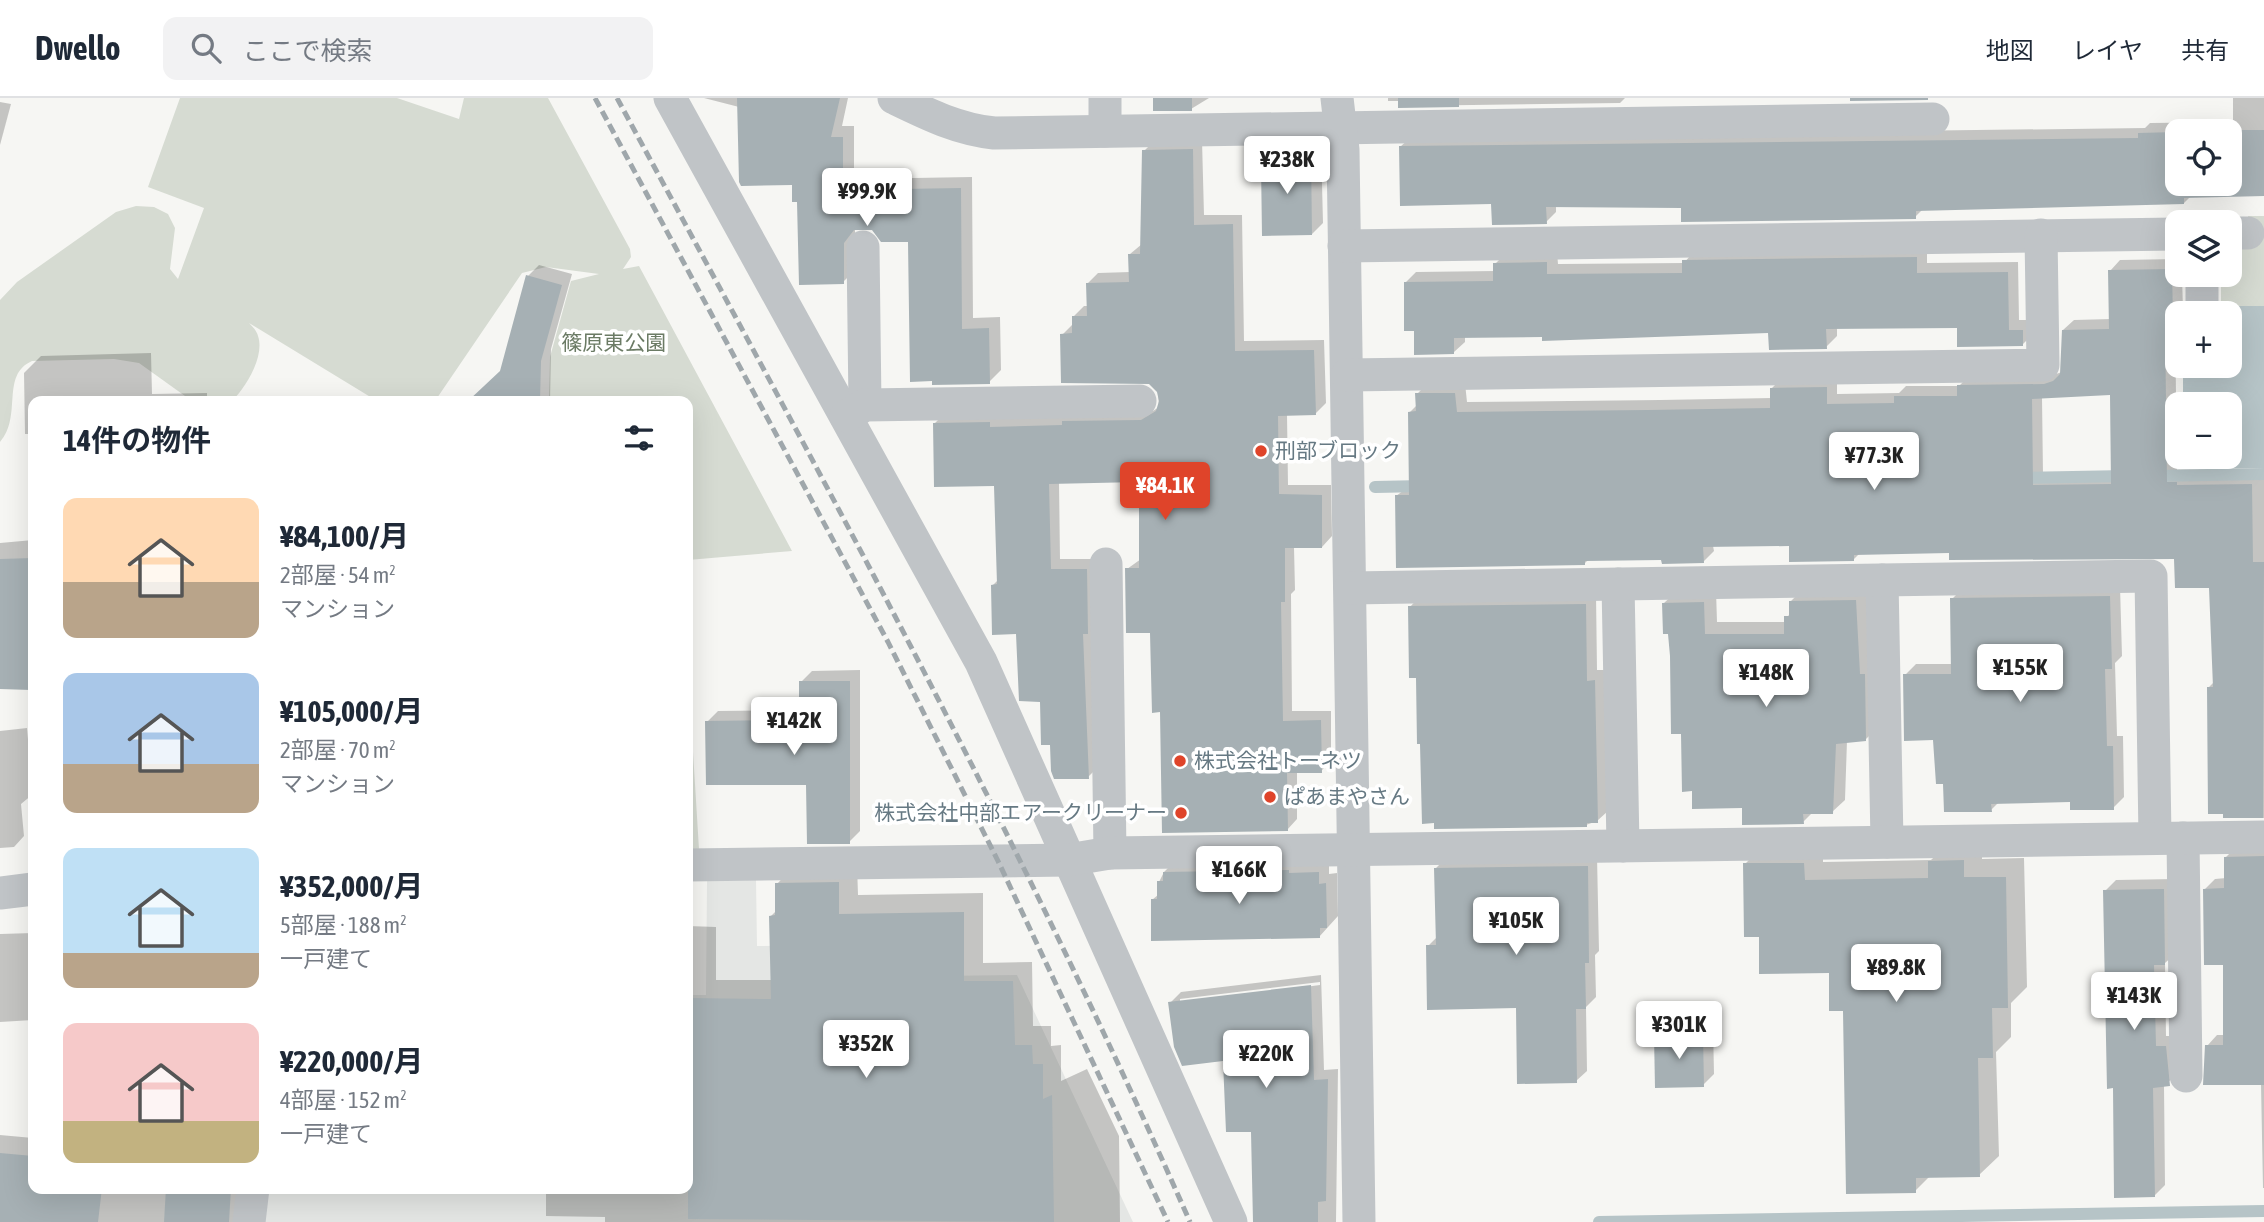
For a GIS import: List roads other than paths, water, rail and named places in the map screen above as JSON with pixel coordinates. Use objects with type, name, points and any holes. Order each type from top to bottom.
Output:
[{"type":"street","points":[[670,98],[855,411],[981,662],[1231,1222]]},
{"type":"street","points":[[894,98],[968,131],[1105,131],[1339,113],[1933,120]]},
{"type":"street","points":[[1105,98],[1105,131]]},
{"type":"street","points":[[1339,113],[1345,246],[1359,1222]]},
{"type":"street","points":[[1345,246],[2165,234]]},
{"type":"street","points":[[1347,375],[2043,365],[2041,235]]},
{"type":"street","points":[[855,411],[863,247]]},
{"type":"street","points":[[855,411],[1140,401]]},
{"type":"street","points":[[1106,564],[1110,853]]},
{"type":"street","points":[[1349,588],[2151,576],[2186,1076]]},
{"type":"street","points":[[1882,580],[1887,842]]},
{"type":"street","points":[[1618,584],[1623,846]]},
{"type":"street","points":[[693,865],[1068,860],[1110,853],[2264,837]]},
{"type":"street","points":[[0,893],[28,890]]},
{"type":"street","points":[[249,1222],[252,1194]]},
{"type":"waterway","points":[[2152,476],[2264,474]]},
{"type":"waterway","points":[[2019,478],[2127,476]]},
{"type":"waterway","points":[[1375,487],[1424,486]]},
{"type":"waterway","points":[[1599,1222],[2264,1211]]},
{"type":"railway","points":[[595,98],[888,642],[998,861],[1168,1222]]},
{"type":"railway","points":[[617,98],[841,514],[987,794],[1125,1078],[1190,1222]]},
{"type":"place","name":"刑部ブロック","points":[[1261,451]]},
{"type":"place","name":"株式会社トーネツ","points":[[1180,761]]},
{"type":"place","name":"ぱあまやさん","points":[[1270,797]]},
{"type":"place","name":"株式会社中部エアークリーナー","points":[[1181,813]]},
{"type":"park label","name":"篠原東公園","points":[[614,343]]}]
